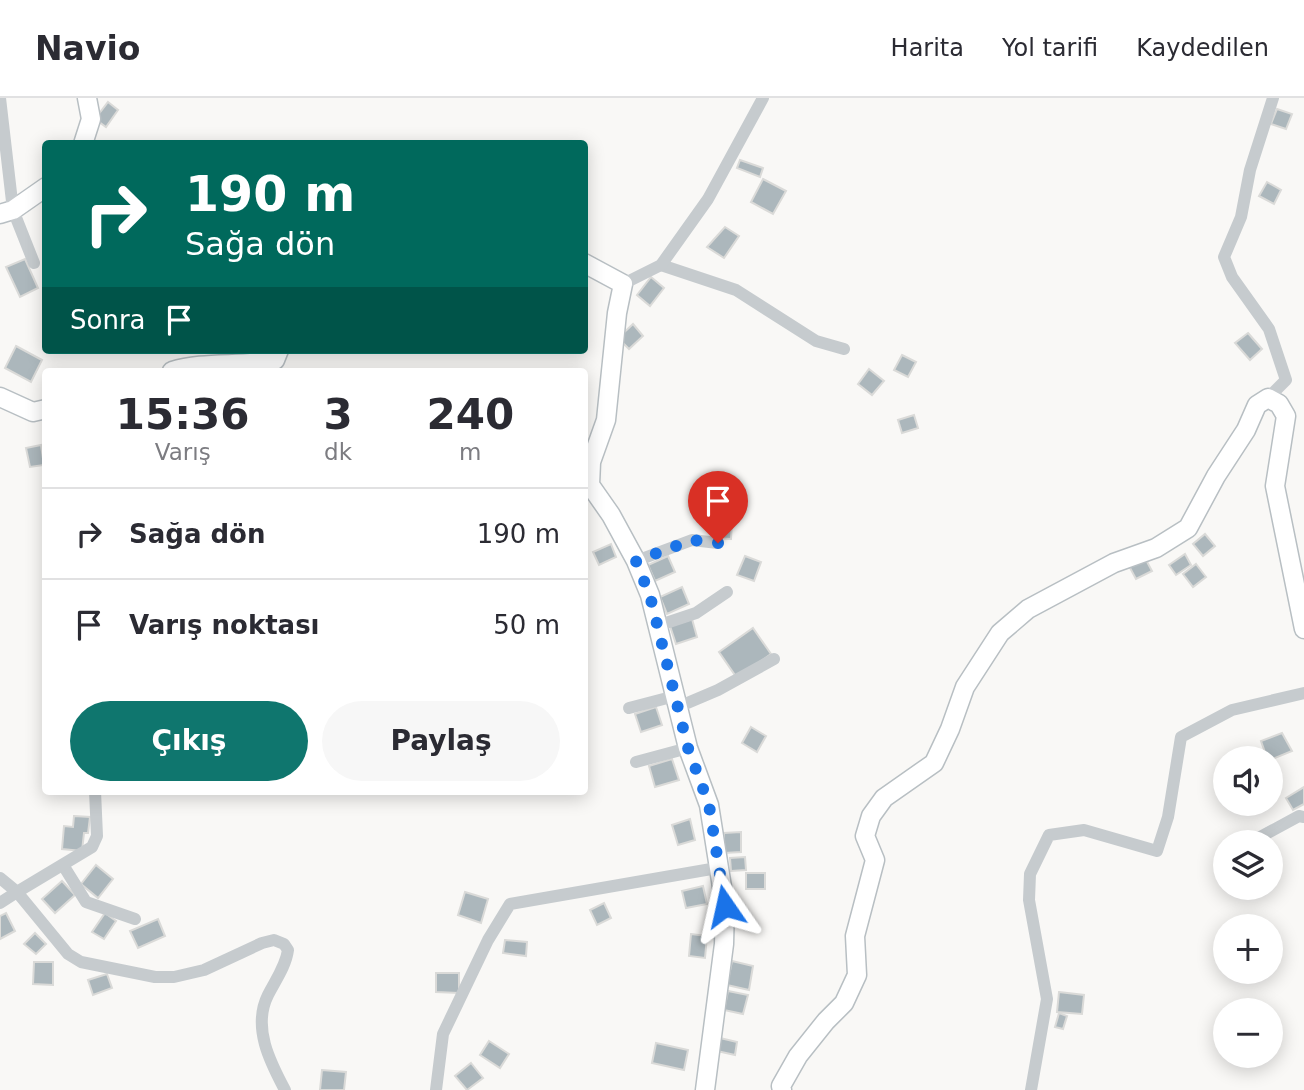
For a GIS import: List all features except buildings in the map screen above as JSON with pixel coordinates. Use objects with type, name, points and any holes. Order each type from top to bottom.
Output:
[{"type":"street","points":[[0,98],[7,212],[34,263]]},
{"type":"street","points":[[84,140],[92,119],[87,98]]},
{"type":"street","points":[[623,285],[661,265],[708,199],[763,98]]},
{"type":"street","points":[[782,1090],[781,1086],[798,1056],[844,1003],[857,975],[855,936],[874,860],[865,836],[871,816],[884,798],[934,763],[965,687],[1000,634],[1028,609],[1114,563],[1156,548],[1188,528],[1216,476],[1246,430],[1256,405],[1268,398],[1286,380],[1269,329],[1232,277],[1224,257],[1241,217],[1250,170],[1273,98]]},
{"type":"street","points":[[7,212],[42,190]]},
{"type":"street","points":[[588,265],[623,285]]},
{"type":"street","points":[[661,265],[736,290],[816,341],[844,349]]},
{"type":"street","points":[[623,285],[617,313],[606,420],[591,462],[590,485],[611,515],[636,561],[650,596],[688,748],[709,805],[725,906],[724,944],[705,1090]]},
{"type":"street","points":[[183,368],[248,365],[275,360],[277,354]]},
{"type":"street","points":[[0,397],[33,412],[42,410]]},
{"type":"street","points":[[1268,398],[1279,404],[1286,416],[1275,486],[1304,629]]},
{"type":"street","points":[[636,561],[692,540],[718,543]]},
{"type":"street","points":[[657,626],[696,613],[727,592]]},
{"type":"street","points":[[629,708],[676,702],[718,690],[774,659]]},
{"type":"street","points":[[1031,1090],[1047,999],[1029,900],[1030,874],[1049,835],[1084,830],[1157,851],[1168,817],[1181,737],[1232,710],[1304,693]]},
{"type":"street","points":[[636,762],[688,748]]},
{"type":"street","points":[[0,903],[92,847],[97,836],[95,795]]},
{"type":"street","points":[[1273,830],[1299,816],[1304,817]]},
{"type":"street","points":[[62,865],[86,902],[135,919]]},
{"type":"street","points":[[436,1090],[443,1034],[488,940],[510,904],[717,868]]},
{"type":"street","points":[[0,878],[17,892],[68,954],[81,962],[155,977],[174,977],[204,970],[262,943],[274,940],[284,944],[288,950],[287,958],[265,999],[261,1023],[268,1057],[285,1090]]},
{"type":"route","points":[[718,543],[692,540],[636,561],[650,596],[688,748],[709,805],[725,906]]}]
